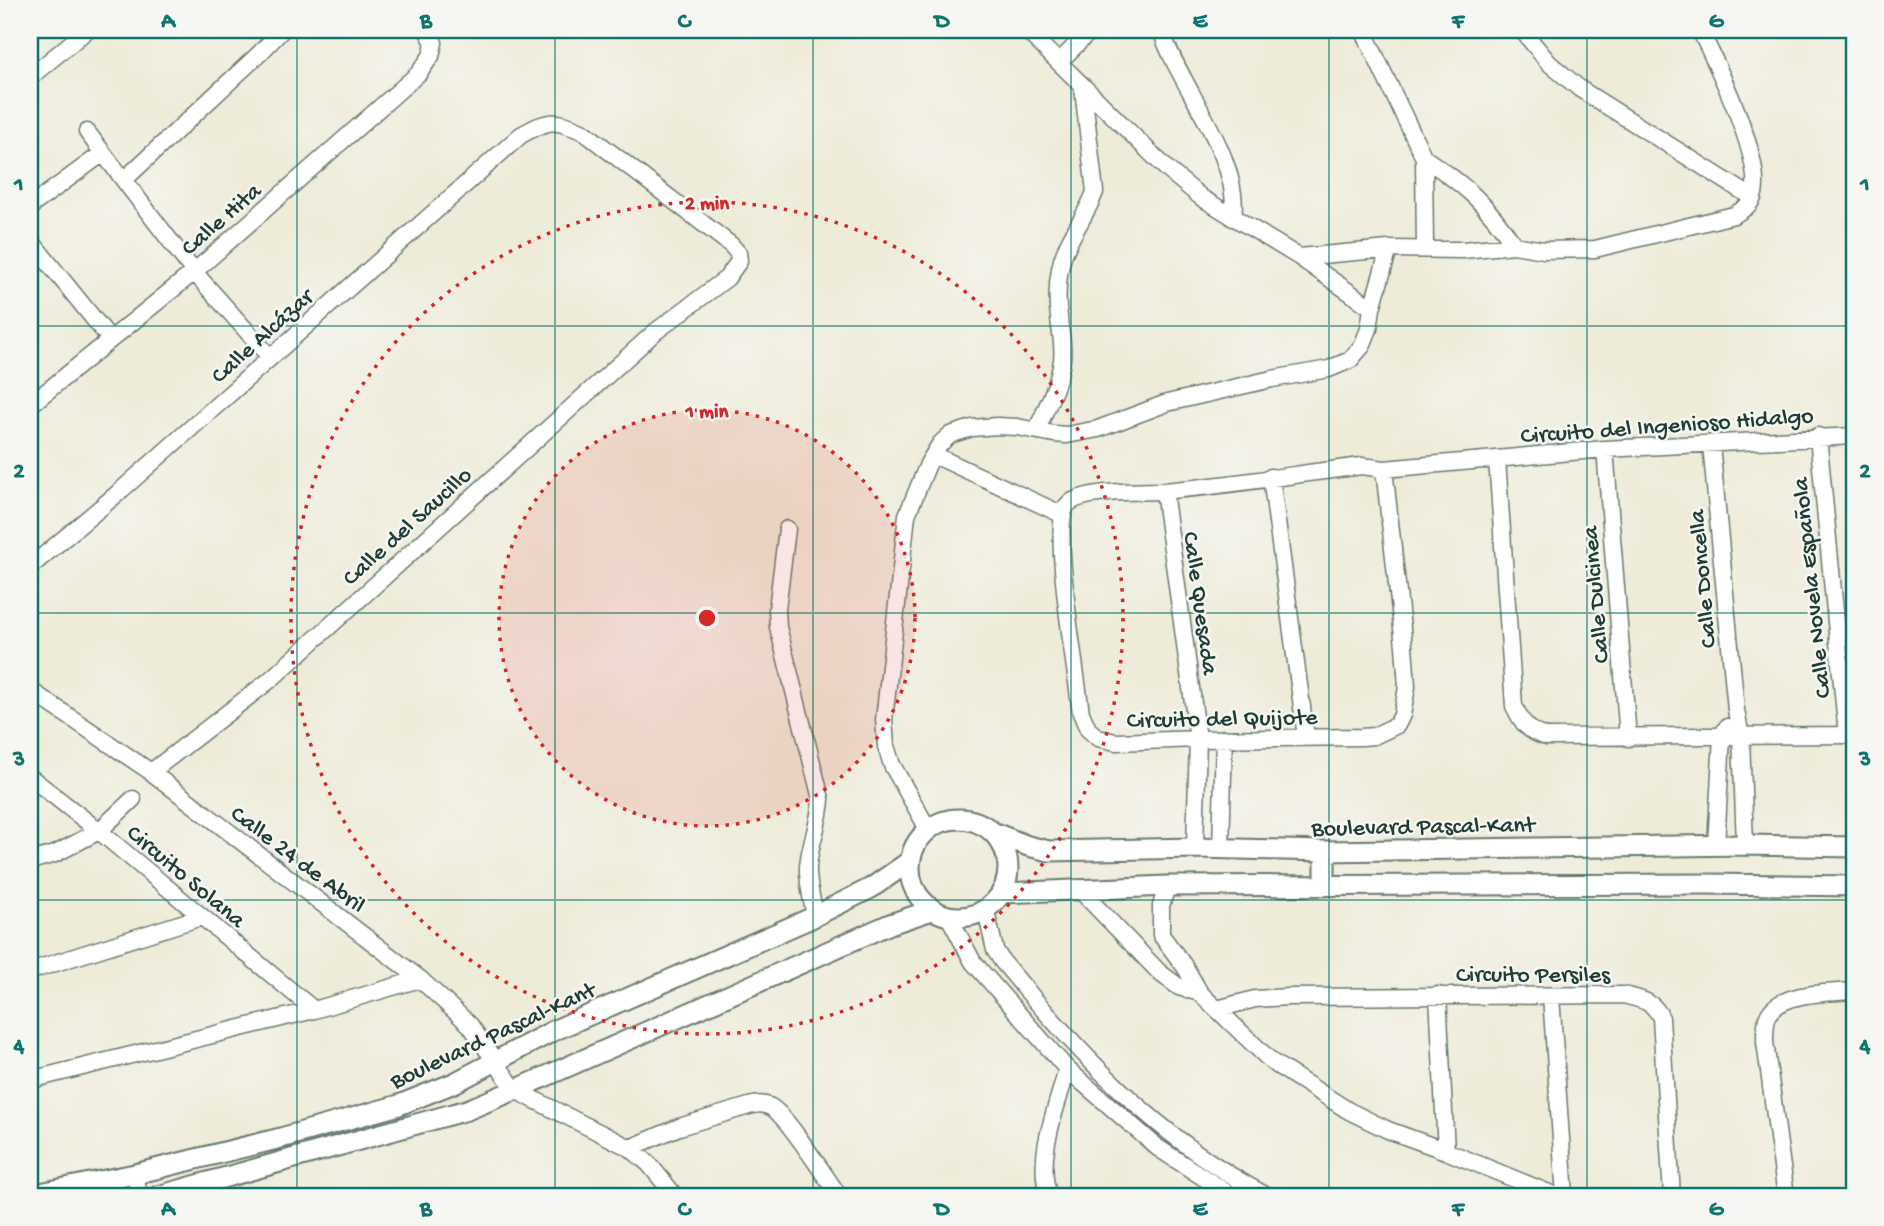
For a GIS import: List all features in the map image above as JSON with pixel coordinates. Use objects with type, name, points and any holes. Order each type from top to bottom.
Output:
[{"type":"street","points":[[30,77],[87,30]]},
{"type":"street","points":[[125,180],[282,30]]},
{"type":"street","name":"Calle Hita","points":[[30,405],[194,272],[419,73],[431,56],[434,43],[427,30]]},
{"type":"street","points":[[1026,30],[1083,89],[1168,170],[1202,198],[1299,257],[1372,308]]},
{"type":"street","points":[[1059,62],[1091,30]]},
{"type":"street","points":[[1161,30],[1168,52],[1230,175],[1234,200],[1233,218]]},
{"type":"street","points":[[1363,30],[1424,158],[1425,249]]},
{"type":"street","points":[[1522,30],[1549,63],[1580,89],[1753,198]]},
{"type":"street","points":[[1299,257],[1389,249],[1463,250],[1514,245],[1544,250],[1595,249],[1734,215],[1746,208],[1753,198],[1755,170],[1752,152],[1700,30]]},
{"type":"street","points":[[1037,430],[1057,382],[1062,359],[1063,343],[1058,314],[1060,267],[1069,238],[1095,192],[1083,89]]},
{"type":"street","name":"Calle Alcázar","points":[[30,567],[118,493],[521,135],[540,124],[559,121],[584,131],[738,253],[739,261],[734,270],[687,307]]},
{"type":"street","points":[[88,132],[194,272],[270,357]]},
{"type":"street","points":[[30,210],[32,205],[103,153]]},
{"type":"street","points":[[1424,158],[1473,192],[1495,215],[1514,245]]},
{"type":"street","points":[[30,240],[110,339]]},
{"type":"street","points":[[928,829],[892,765],[886,746],[884,720],[907,515],[916,488],[933,455],[950,435],[972,428],[997,426],[1067,435],[1098,429],[1167,403],[1329,369],[1350,360],[1362,346],[1369,329],[1372,308],[1389,249]]},
{"type":"street","name":"Calle del Saucillo","points":[[151,772],[270,680],[655,332],[687,307]]},
{"type":"street","name":"Calle Novela Española","points":[[1818,436],[1851,735]]},
{"type":"street","name":"Circuito del Ingenioso Hidalgo","points":[[1851,735],[1547,737],[1528,730],[1514,706],[1497,459],[1605,449],[1854,436]]},
{"type":"street","name":"Calle Doncella","points":[[1711,444],[1736,710],[1741,737],[1745,845]]},
{"type":"street","name":"Calle Dulcinea","points":[[1605,449],[1628,738]]},
{"type":"street","points":[[933,455],[1063,515],[1071,501],[1089,495],[1164,491],[1362,466],[1384,469],[1497,459]]},
{"type":"street","name":"Circuito del Quijote","points":[[1063,515],[1061,533],[1064,567],[1081,713],[1088,729],[1098,738],[1116,743],[1374,736],[1397,725],[1402,715],[1407,687],[1384,469]]},
{"type":"street","points":[[1271,477],[1306,737]]},
{"type":"street","name":"Calle Quesada","points":[[1164,491],[1198,739],[1195,848]]},
{"type":"street","points":[[788,529],[778,618],[821,799],[821,812],[808,863],[808,881],[816,916]]},
{"type":"street","name":"Calle 24 de Abril","points":[[30,690],[151,772],[420,979],[470,1025],[515,1090]]},
{"type":"street","points":[[1716,846],[1722,736],[1736,710]]},
{"type":"street","points":[[1221,849],[1224,738]]},
{"type":"street","name":"Circuito Solana","points":[[30,776],[314,1010]]},
{"type":"street","points":[[30,861],[55,854],[99,831],[133,799]]},
{"type":"street","points":[[941,914],[969,918],[986,911],[1003,893],[1009,872],[1006,851],[995,834],[980,823],[962,818],[944,821],[928,829],[916,843],[910,861],[911,880],[919,897],[941,914],[973,962],[1067,1069],[1158,1148],[1232,1196]]},
{"type":"street","name":"Boulevard Pascal-Kant","points":[[995,834],[1049,851],[1195,848],[1325,851],[1745,845],[1854,847]]},
{"type":"street","points":[[1325,851],[1325,886]]},
{"type":"street","name":"Boulevard Pascal-Kant","points":[[30,1195],[97,1190],[135,1174],[399,1105],[454,1083],[555,1030],[816,916],[871,888],[910,861]]},
{"type":"street","points":[[1003,893],[1167,886],[1854,886]]},
{"type":"street","points":[[1167,886],[1159,920],[1161,935],[1200,993],[1246,1040],[1272,1062],[1349,1111],[1388,1130],[1556,1196]]},
{"type":"street","points":[[1078,888],[1160,973],[1179,987],[1200,993]]},
{"type":"street","points":[[986,911],[995,950],[1002,961],[1082,1054],[1168,1131],[1245,1185],[1267,1196]]},
{"type":"street","name":"Boulevard Pascal-Kant","points":[[158,1196],[467,1110],[890,924],[941,914]]},
{"type":"street","points":[[30,971],[201,918]]},
{"type":"street","points":[[32,1082],[314,1010],[420,979]]},
{"type":"street","points":[[1786,1196],[1765,1042],[1767,1019],[1770,1012],[1793,998],[1854,991]]},
{"type":"street","points":[[1438,995],[1446,1151]]},
{"type":"street","name":"Circuito Persiles","points":[[1217,1009],[1255,999],[1438,995],[1623,995],[1653,1004],[1663,1026],[1672,1196]]},
{"type":"street","points":[[1551,996],[1565,1196]]},
{"type":"street","points":[[1049,1196],[1044,1172],[1046,1146],[1067,1069]]},
{"type":"street","points":[[515,1090],[630,1148],[649,1164],[675,1196]]},
{"type":"street","points":[[630,1148],[679,1127],[760,1103],[769,1105],[839,1196]]},
{"type":"street","points":[[135,1174],[139,1196]]}]
